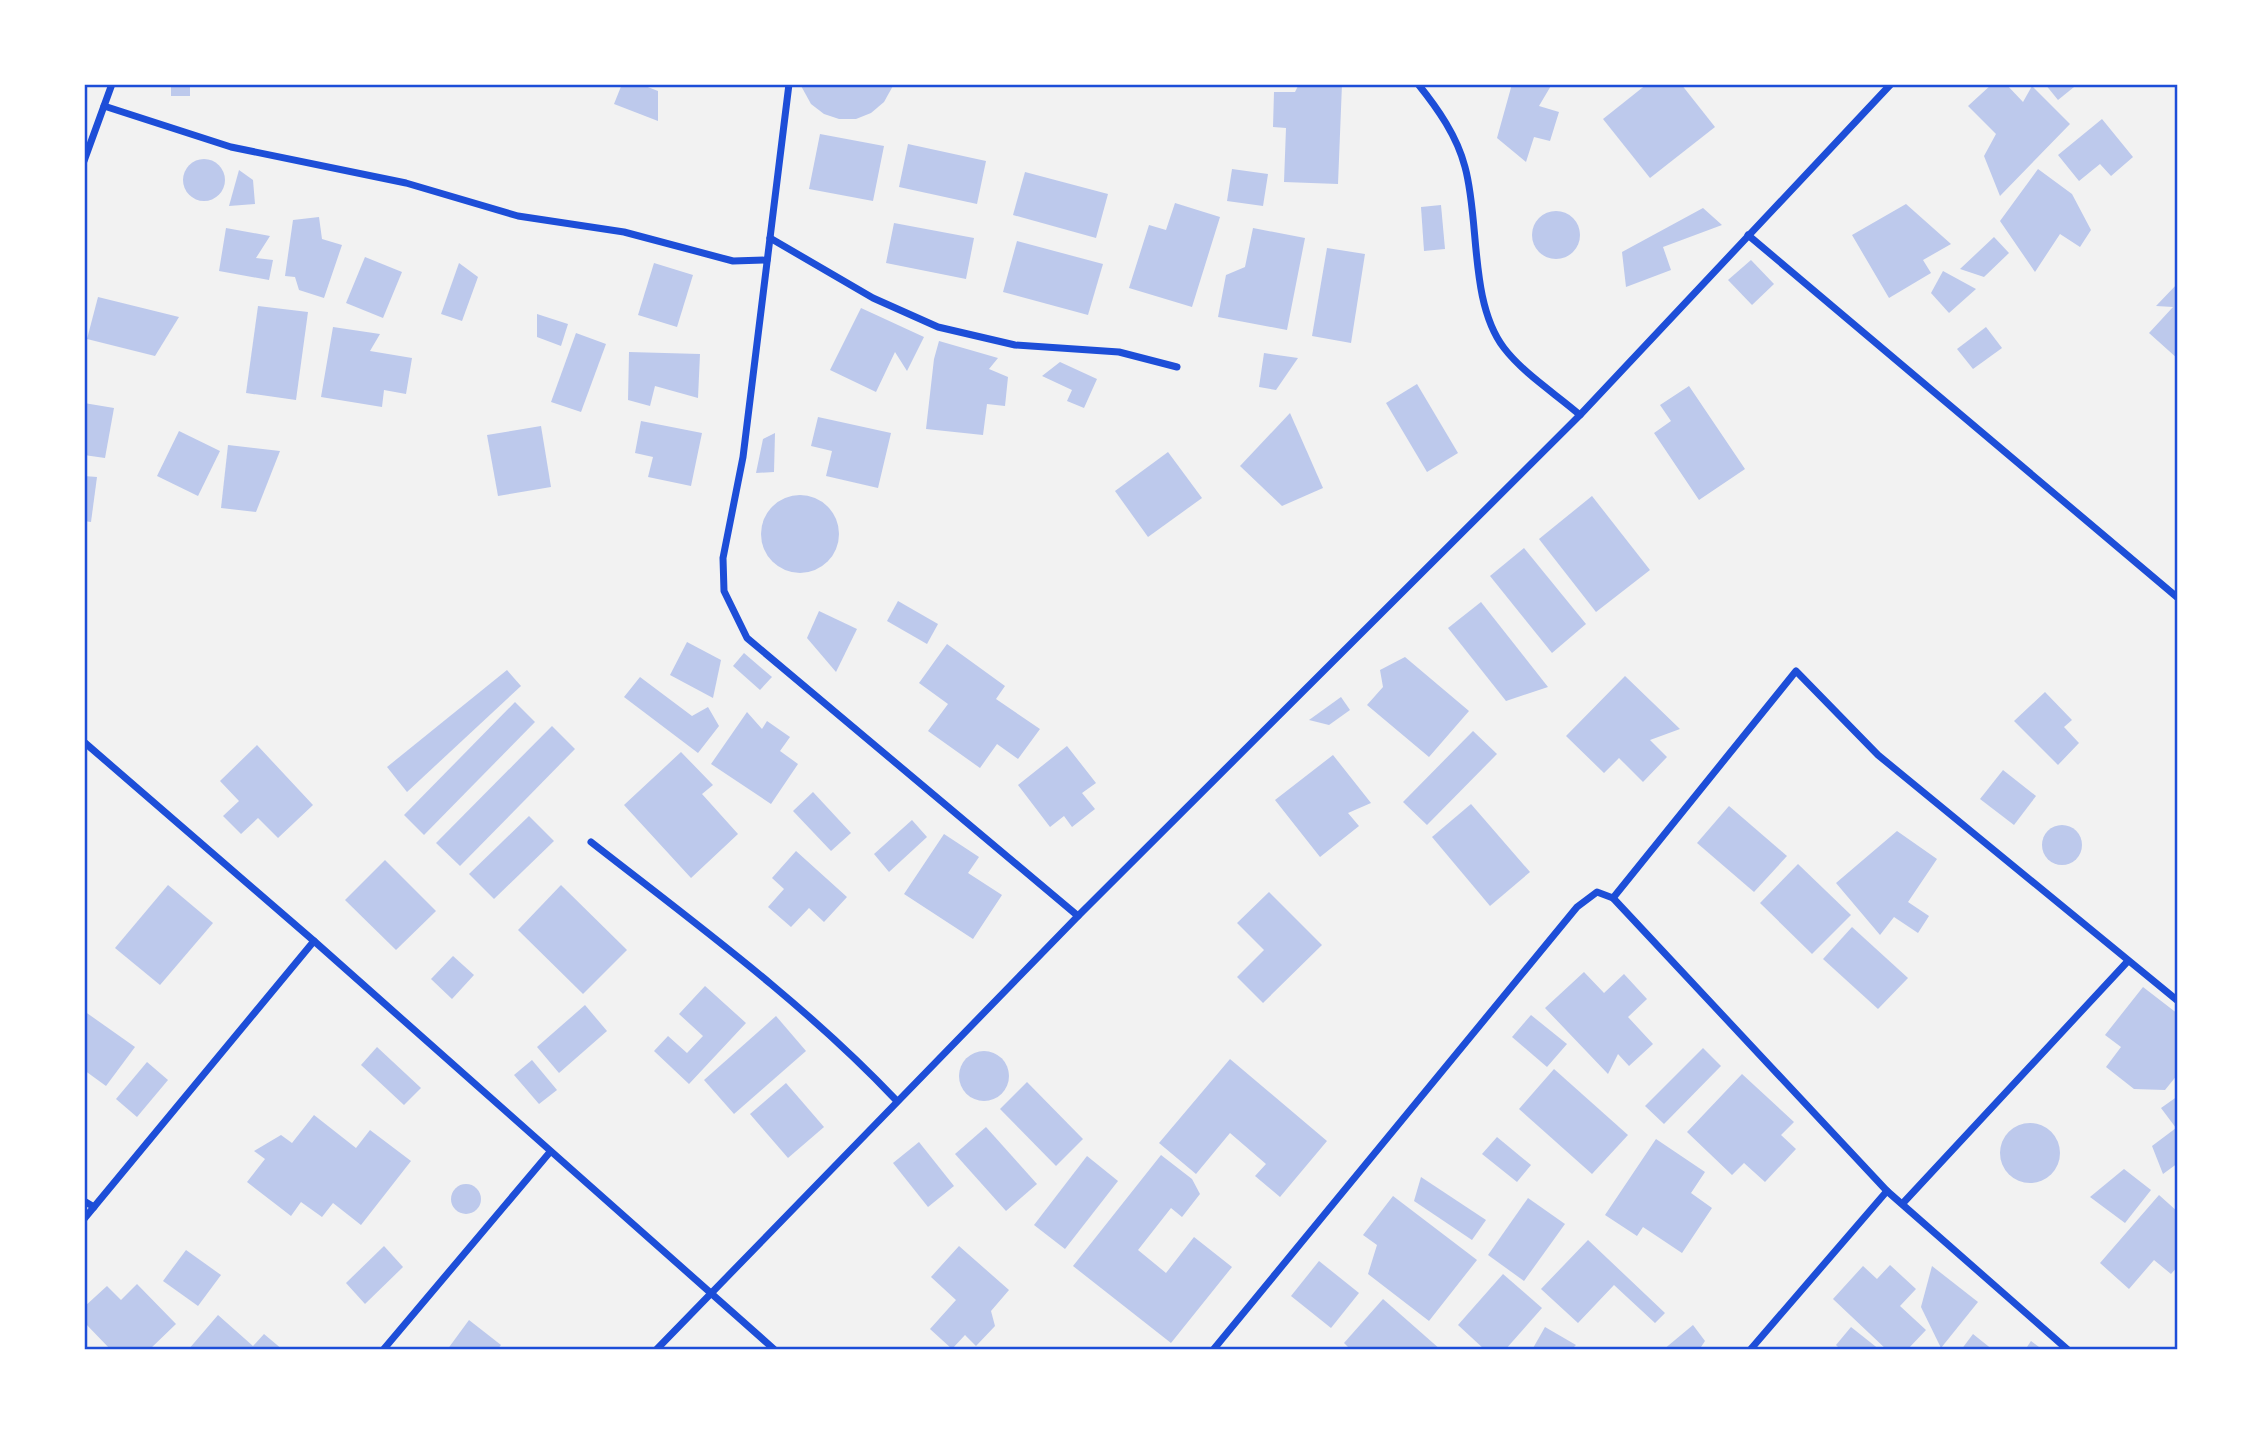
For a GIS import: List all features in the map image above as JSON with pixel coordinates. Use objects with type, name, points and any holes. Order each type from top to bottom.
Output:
[{"type":"street","points":[[84,160],[87,145],[113,84]]},
{"type":"street","points":[[789,84],[743,457],[723,558],[722,576],[728,602],[747,638],[1078,916]]},
{"type":"street","points":[[1418,84],[1451,130],[1465,167],[1484,301],[1493,326],[1504,348],[1580,415]]},
{"type":"street","points":[[656,1350],[712,1295],[896,1100],[1666,327],[1748,234],[1888,85]]},
{"type":"street","points":[[104,106],[231,147],[407,183],[518,216],[624,232],[733,261],[767,260]]},
{"type":"street","points":[[1748,234],[2178,598]]},
{"type":"street","points":[[770,238],[873,298],[938,327],[1015,345],[1119,352],[1177,367]]},
{"type":"street","points":[[1613,898],[1796,671],[1878,755],[2178,1001]]},
{"type":"street","points":[[84,742],[314,941],[775,1350]]},
{"type":"street","points":[[591,842],[709,933],[844,1045],[896,1100]]},
{"type":"street","points":[[1213,1350],[1577,907],[1597,892],[1613,898],[1887,1191],[1904,1202],[2068,1350]]},
{"type":"street","points":[[84,1219],[314,941]]},
{"type":"street","points":[[1904,1202],[2128,961]]},
{"type":"street","points":[[383,1350],[550,1152]]},
{"type":"street","points":[[1750,1350],[1887,1191]]},
{"type":"street","points":[[84,1201],[94,1207]]},
{"type":"building","points":[[171,84],[190,84],[190,96],[171,96]]},
{"type":"building","points":[[622,84],[640,84],[658,91],[658,121],[614,104]]},
{"type":"building","points":[[800,84],[894,84],[884,102],[871,113],[856,119],[839,119],[824,114],[811,104]]},
{"type":"building","points":[[1299,84],[1342,84],[1338,184],[1284,182],[1286,128],[1273,127],[1274,92],[1295,92]]},
{"type":"building","points":[[1512,84],[1552,84],[1539,106],[1559,112],[1550,141],[1534,137],[1526,162],[1497,138]]},
{"type":"building","points":[[1647,84],[1681,84],[1715,127],[1650,178],[1603,119]]},
{"type":"building","points":[[1992,84],[2006,84],[2023,102],[2032,86],[2070,124],[2000,196],[1984,156],[1996,134],[1968,106]]},
{"type":"building","points":[[2045,84],[2072,84],[2074,87],[2058,100]]},
{"type":"building","points":[[2102,119],[2133,157],[2111,176],[2100,164],[2079,181],[2058,155]]},
{"type":"building","points":[[820,134],[884,146],[873,201],[809,189]]},
{"type":"building","points":[[908,144],[986,161],[977,204],[899,187]]},
{"type":"building","points":[[204,159],[219,165],[225,180],[219,195],[204,201],[189,195],[183,180],[189,165]]},
{"type":"building","points":[[1232,169],[1268,174],[1263,206],[1227,201]]},
{"type":"building","points":[[2038,169],[2072,194],[2091,230],[2080,247],[2060,234],[2035,272],[2000,221]]},
{"type":"building","points":[[239,170],[253,180],[255,204],[229,206]]},
{"type":"building","points":[[1025,172],[1108,194],[1096,238],[1013,215]]},
{"type":"building","points":[[1175,203],[1220,217],[1192,307],[1129,288],[1149,225],[1166,230]]},
{"type":"building","points":[[1906,204],[1951,244],[1923,260],[1931,273],[1889,298],[1852,235]]},
{"type":"building","points":[[1441,205],[1445,249],[1424,251],[1421,207]]},
{"type":"building","points":[[1703,208],[1722,225],[1663,247],[1671,270],[1626,287],[1622,252]]},
{"type":"building","points":[[1556,211],[1573,218],[1580,235],[1573,252],[1556,259],[1539,252],[1532,235],[1539,218]]},
{"type":"building","points":[[319,217],[322,239],[342,245],[324,298],[299,290],[295,277],[285,276],[293,220]]},
{"type":"building","points":[[894,223],[974,238],[966,279],[886,263]]},
{"type":"building","points":[[226,228],[270,236],[256,258],[273,260],[269,280],[219,271]]},
{"type":"building","points":[[1253,228],[1305,238],[1287,330],[1218,317],[1226,275],[1245,267]]},
{"type":"building","points":[[1994,237],[2009,253],[1984,277],[1960,269]]},
{"type":"building","points":[[1017,241],[1103,264],[1088,315],[1003,292]]},
{"type":"building","points":[[1327,248],[1365,254],[1351,343],[1312,336]]},
{"type":"building","points":[[365,257],[402,272],[383,318],[346,303]]},
{"type":"building","points":[[1751,260],[1774,284],[1752,305],[1728,280]]},
{"type":"building","points":[[459,263],[478,277],[462,321],[441,314]]},
{"type":"building","points":[[654,263],[693,275],[677,327],[638,315]]},
{"type":"building","points":[[1943,271],[1976,289],[1949,313],[1931,293]]},
{"type":"building","points":[[2178,283],[2178,359],[2149,333],[2173,307],[2156,306]]},
{"type":"building","points":[[98,297],[179,317],[155,356],[87,339]]},
{"type":"building","points":[[258,306],[308,312],[296,400],[246,393]]},
{"type":"building","points":[[861,308],[924,337],[907,371],[895,352],[876,392],[830,370]]},
{"type":"building","points":[[537,314],[568,324],[561,346],[537,337]]},
{"type":"building","points":[[333,327],[380,334],[370,351],[412,358],[406,394],[384,390],[382,407],[321,397]]},
{"type":"building","points":[[1986,327],[2002,348],[1973,369],[1957,349]]},
{"type":"building","points":[[576,333],[606,344],[581,412],[551,402]]},
{"type":"building","points":[[939,341],[998,358],[989,369],[1008,377],[1005,406],[987,404],[983,435],[926,429],[934,359]]},
{"type":"building","points":[[629,352],[700,354],[698,398],[655,386],[650,406],[628,400]]},
{"type":"building","points":[[1264,353],[1298,358],[1276,390],[1259,387]]},
{"type":"building","points":[[1060,362],[1097,379],[1084,408],[1067,401],[1072,390],[1042,376]]},
{"type":"building","points":[[1417,384],[1458,453],[1427,472],[1386,403]]},
{"type":"building","points":[[1689,386],[1745,469],[1699,500],[1654,433],[1671,421],[1660,405]]},
{"type":"building","points":[[84,403],[114,408],[105,458],[84,455]]},
{"type":"building","points":[[1290,413],[1323,488],[1282,506],[1240,466]]},
{"type":"building","points":[[818,417],[891,433],[878,488],[826,476],[832,451],[811,446]]},
{"type":"building","points":[[641,421],[702,433],[691,486],[648,477],[653,457],[635,453]]},
{"type":"building","points":[[541,426],[551,487],[498,496],[487,435]]},
{"type":"building","points":[[179,431],[220,451],[198,496],[157,476]]},
{"type":"building","points":[[775,433],[774,472],[756,473],[763,439]]},
{"type":"building","points":[[228,445],[280,451],[256,512],[221,508]]},
{"type":"building","points":[[1168,452],[1202,498],[1148,537],[1115,491]]},
{"type":"building","points":[[84,476],[97,477],[91,522],[84,521]]},
{"type":"building","points":[[800,495],[815,498],[832,512],[839,534],[836,549],[822,566],[800,573],[785,570],[768,556],[761,534],[764,519],[778,502]]},
{"type":"building","points":[[1592,496],[1650,570],[1596,612],[1539,539]]},
{"type":"building","points":[[1524,548],[1586,624],[1552,653],[1490,576]]},
{"type":"building","points":[[898,601],[938,624],[927,644],[887,621]]},
{"type":"building","points":[[1481,602],[1548,687],[1506,701],[1448,628]]},
{"type":"building","points":[[819,611],[857,629],[836,672],[807,638]]},
{"type":"building","points":[[687,642],[721,660],[713,698],[670,675]]},
{"type":"building","points":[[947,644],[1005,686],[996,699],[1040,729],[1018,759],[997,744],[980,768],[928,731],[948,704],[919,683]]},
{"type":"building","points":[[744,653],[772,677],[760,690],[733,666]]},
{"type":"building","points":[[1405,657],[1469,711],[1429,757],[1367,705],[1383,687],[1380,670]]},
{"type":"building","points":[[507,670],[521,686],[407,792],[387,767]]},
{"type":"building","points":[[1625,676],[1680,729],[1650,740],[1667,757],[1643,782],[1619,758],[1604,773],[1566,736]]},
{"type":"building","points":[[640,677],[692,716],[708,707],[719,726],[698,753],[624,697]]},
{"type":"building","points":[[2045,692],[2072,720],[2064,727],[2079,743],[2058,765],[2014,721]]},
{"type":"building","points":[[1341,697],[1350,710],[1329,725],[1309,720]]},
{"type":"building","points":[[515,702],[535,722],[424,835],[404,815]]},
{"type":"building","points":[[747,712],[762,729],[767,721],[790,737],[780,751],[798,764],[771,804],[711,764]]},
{"type":"building","points":[[552,726],[575,749],[460,866],[436,843]]},
{"type":"building","points":[[1473,731],[1497,754],[1427,825],[1403,802]]},
{"type":"building","points":[[257,745],[313,805],[278,838],[258,818],[241,834],[223,816],[239,801],[220,781]]},
{"type":"building","points":[[1067,746],[1096,783],[1082,793],[1095,809],[1072,827],[1064,816],[1050,827],[1018,785]]},
{"type":"building","points":[[681,752],[713,785],[702,794],[738,834],[691,878],[624,805]]},
{"type":"building","points":[[1333,755],[1371,803],[1348,813],[1359,826],[1320,857],[1275,800]]},
{"type":"building","points":[[2003,770],[2036,796],[2014,825],[1980,799]]},
{"type":"building","points":[[813,792],[851,833],[831,851],[793,811]]},
{"type":"building","points":[[1471,804],[1530,872],[1490,906],[1432,837]]},
{"type":"building","points":[[1729,806],[1787,856],[1754,892],[1697,843]]},
{"type":"building","points":[[529,816],[554,841],[494,899],[469,874]]},
{"type":"building","points":[[912,820],[927,837],[889,872],[874,854]]},
{"type":"building","points":[[2062,825],[2076,831],[2082,845],[2076,859],[2062,865],[2048,859],[2042,845],[2048,831]]},
{"type":"building","points":[[1897,831],[1937,859],[1908,902],[1929,916],[1918,933],[1894,917],[1880,935],[1836,883]]},
{"type":"building","points":[[944,834],[979,857],[968,873],[1002,895],[973,939],[904,894]]},
{"type":"building","points":[[796,851],[847,897],[824,922],[809,908],[791,927],[768,907],[784,889],[772,878]]},
{"type":"building","points":[[385,860],[436,911],[396,950],[345,900]]},
{"type":"building","points":[[1798,864],[1851,915],[1812,954],[1760,903]]},
{"type":"building","points":[[168,885],[213,923],[160,985],[115,948]]},
{"type":"building","points":[[561,885],[627,950],[583,994],[518,930]]},
{"type":"building","points":[[1269,892],[1322,945],[1263,1003],[1237,977],[1264,950],[1237,923]]},
{"type":"building","points":[[1852,927],[1908,978],[1878,1009],[1823,959]]},
{"type":"building","points":[[453,956],[474,975],[452,999],[431,979]]},
{"type":"building","points":[[1584,972],[1604,993],[1624,974],[1647,999],[1628,1017],[1653,1044],[1629,1066],[1618,1054],[1608,1074],[1545,1008]]},
{"type":"building","points":[[705,986],[746,1023],[689,1084],[654,1051],[668,1036],[687,1053],[703,1036],[679,1014]]},
{"type":"building","points":[[2143,987],[2178,1014],[2178,1074],[2165,1090],[2134,1089],[2106,1067],[2121,1047],[2105,1035]]},
{"type":"building","points":[[585,1005],[607,1031],[559,1073],[537,1047]]},
{"type":"building","points":[[84,1011],[135,1047],[106,1086],[84,1070]]},
{"type":"building","points":[[1531,1015],[1567,1044],[1547,1067],[1512,1037]]},
{"type":"building","points":[[776,1016],[806,1051],[734,1114],[704,1080]]},
{"type":"building","points":[[377,1047],[421,1088],[404,1105],[361,1065]]},
{"type":"building","points":[[1703,1048],[1721,1066],[1664,1124],[1645,1106]]},
{"type":"building","points":[[984,1051],[1002,1058],[1009,1076],[1002,1094],[984,1101],[966,1094],[959,1076],[966,1058]]},
{"type":"building","points":[[1230,1059],[1327,1141],[1280,1197],[1255,1176],[1266,1164],[1230,1133],[1196,1174],[1159,1143]]},
{"type":"building","points":[[532,1060],[557,1090],[539,1104],[514,1075]]},
{"type":"building","points":[[147,1062],[168,1080],[137,1117],[116,1099]]},
{"type":"building","points":[[1554,1069],[1628,1135],[1592,1174],[1519,1109]]},
{"type":"building","points":[[1742,1074],[1794,1122],[1781,1135],[1796,1149],[1765,1182],[1744,1163],[1732,1175],[1687,1132]]},
{"type":"building","points":[[1027,1082],[1083,1139],[1056,1166],[1000,1109]]},
{"type":"building","points":[[786,1083],[824,1127],[788,1158],[750,1114]]},
{"type":"building","points":[[2178,1096],[2178,1163],[2163,1174],[2152,1146],[2176,1128],[2161,1108]]},
{"type":"building","points":[[314,1115],[356,1148],[370,1130],[411,1161],[361,1225],[333,1203],[322,1217],[301,1202],[291,1216],[247,1182],[265,1159],[254,1151],[281,1135],[292,1143]]},
{"type":"building","points":[[2030,1123],[2051,1132],[2060,1153],[2051,1174],[2030,1183],[2009,1174],[2000,1153],[2009,1132]]},
{"type":"building","points":[[986,1127],[1037,1184],[1006,1211],[955,1154]]},
{"type":"building","points":[[1497,1137],[1531,1165],[1517,1182],[1482,1154]]},
{"type":"building","points":[[1656,1139],[1705,1172],[1691,1193],[1712,1208],[1682,1253],[1643,1227],[1637,1236],[1605,1215]]},
{"type":"building","points":[[919,1142],[954,1186],[928,1207],[893,1163]]},
{"type":"building","points":[[1161,1155],[1192,1179],[1200,1194],[1182,1217],[1171,1208],[1138,1250],[1166,1273],[1194,1237],[1232,1267],[1171,1343],[1073,1266]]},
{"type":"building","points":[[1087,1156],[1118,1181],[1065,1249],[1034,1225]]},
{"type":"building","points":[[2124,1169],[2151,1190],[2125,1223],[2090,1197]]},
{"type":"building","points":[[1421,1177],[1486,1220],[1472,1240],[1414,1201]]},
{"type":"building","points":[[466,1184],[477,1188],[481,1199],[477,1210],[466,1214],[455,1210],[451,1199],[455,1188]]},
{"type":"building","points":[[2159,1195],[2178,1212],[2178,1266],[2171,1274],[2154,1260],[2129,1289],[2100,1263]]},
{"type":"building","points":[[1393,1196],[1477,1260],[1429,1321],[1368,1274],[1377,1245],[1363,1235]]},
{"type":"building","points":[[1528,1198],[1565,1224],[1524,1281],[1488,1255]]},
{"type":"building","points":[[1588,1240],[1665,1313],[1655,1323],[1614,1285],[1578,1323],[1541,1289]]},
{"type":"building","points":[[384,1246],[403,1267],[365,1304],[346,1283]]},
{"type":"building","points":[[959,1246],[1009,1290],[991,1311],[995,1326],[976,1346],[965,1335],[952,1349],[930,1329],[956,1300],[931,1277]]},
{"type":"building","points":[[186,1250],[221,1275],[198,1306],[163,1281]]},
{"type":"building","points":[[1319,1261],[1359,1293],[1331,1328],[1291,1296]]},
{"type":"building","points":[[1890,1265],[1916,1289],[1900,1306],[1926,1330],[1907,1350],[1887,1350],[1833,1299],[1863,1266],[1877,1279]]},
{"type":"building","points":[[1932,1266],[1978,1302],[1941,1348],[1921,1307]]},
{"type":"building","points":[[1503,1274],[1542,1308],[1505,1350],[1485,1350],[1458,1325]]},
{"type":"building","points":[[137,1284],[176,1324],[149,1350],[111,1350],[84,1322],[84,1307],[107,1286],[121,1300]]},
{"type":"building","points":[[1383,1299],[1441,1350],[1351,1350],[1344,1343]]},
{"type":"building","points":[[218,1315],[253,1346],[264,1334],[283,1350],[188,1350]]},
{"type":"building","points":[[469,1320],[501,1345],[497,1350],[447,1350]]},
{"type":"building","points":[[1693,1325],[1705,1341],[1699,1350],[1663,1350]]},
{"type":"building","points":[[1545,1327],[1576,1345],[1571,1350],[1532,1350]]},
{"type":"building","points":[[1851,1327],[1880,1350],[1841,1350],[1836,1345]]},
{"type":"building","points":[[1973,1334],[1993,1350],[1961,1350]]},
{"type":"building","points":[[2031,1341],[2043,1350],[2025,1350]]}]
